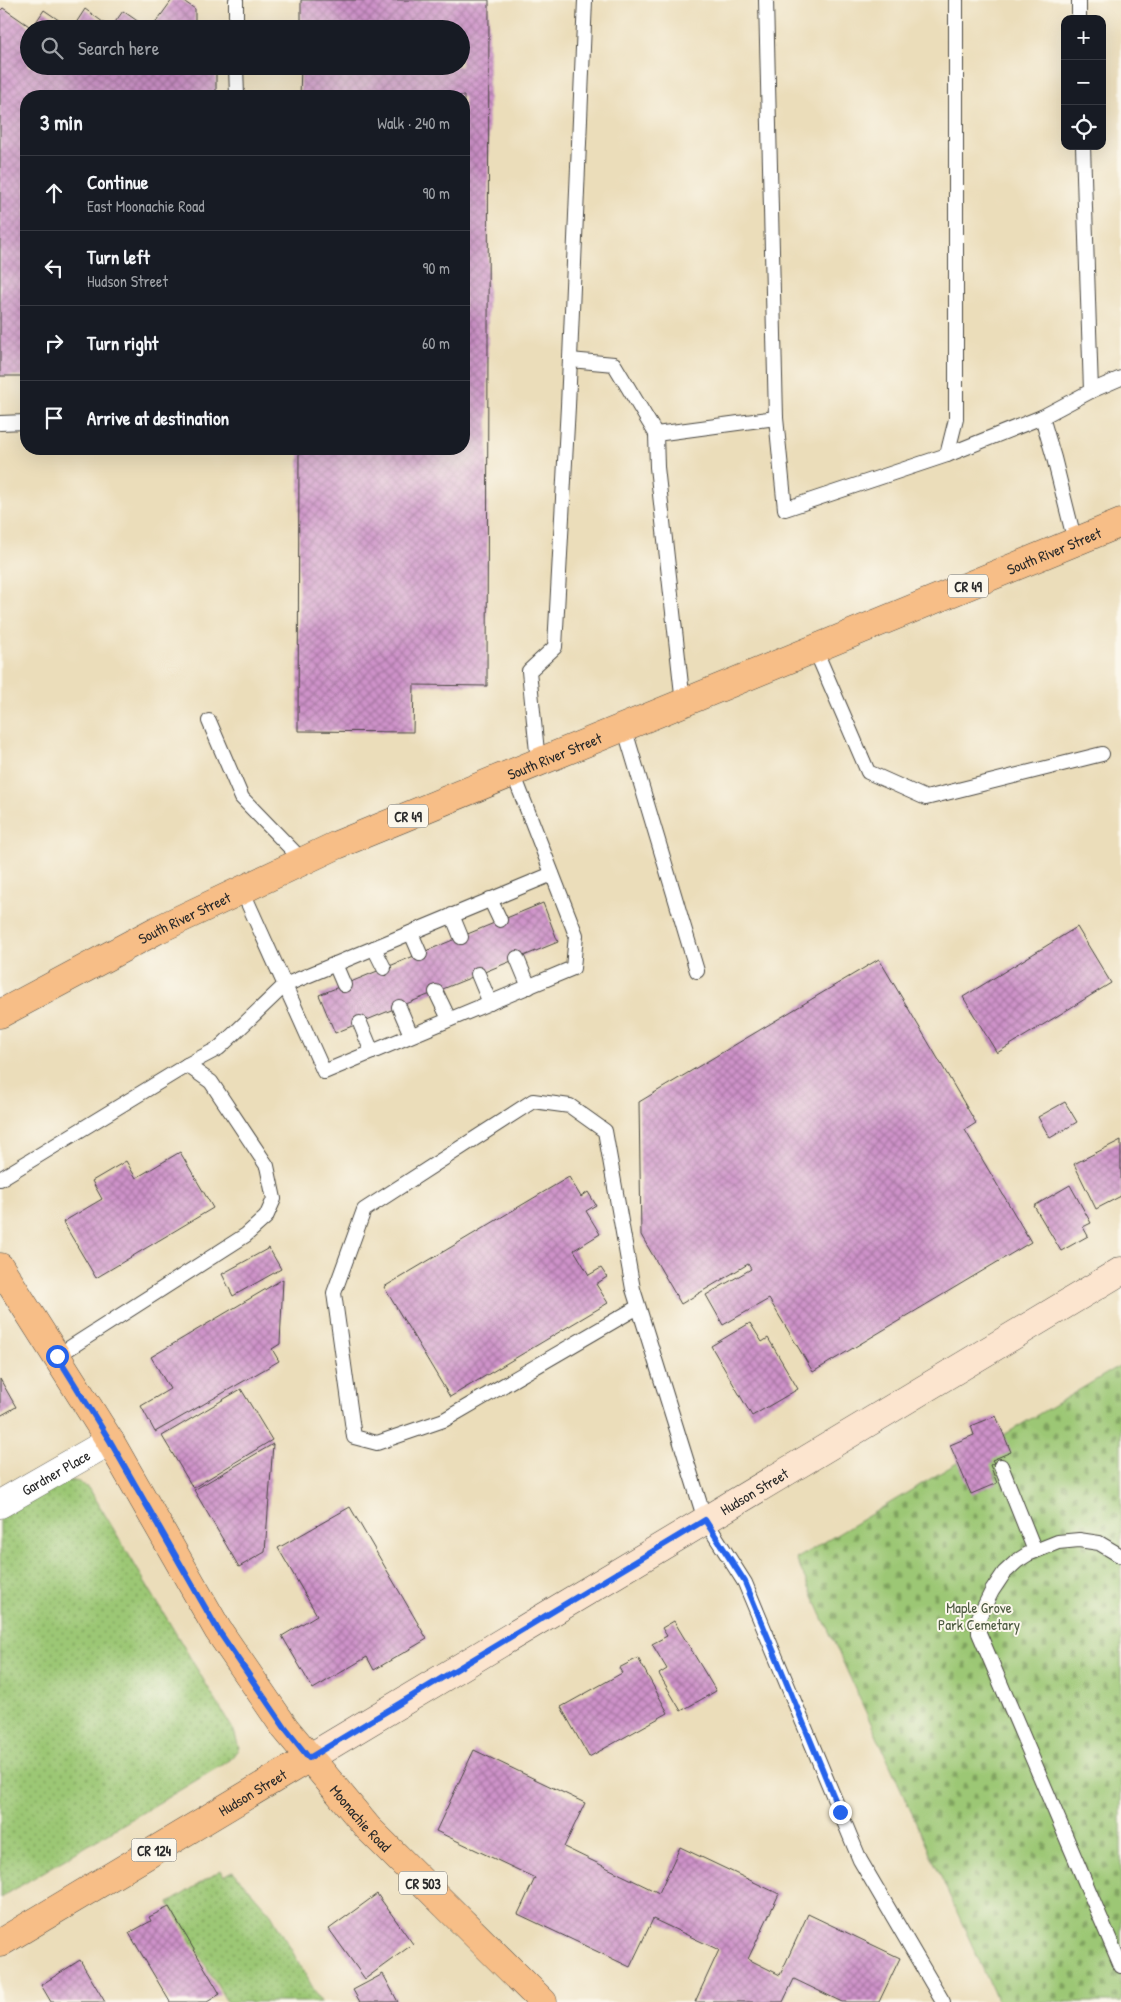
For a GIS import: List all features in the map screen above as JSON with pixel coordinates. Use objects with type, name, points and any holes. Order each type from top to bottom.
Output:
[{"type":"main road","name":"South River Street","points":[[0,1014],[157,930],[337,845],[1121,523]]},
{"type":"main road","name":"CR 503","points":[[0,1267],[110,1441],[218,1630],[285,1728],[309,1758]]},
{"type":"main road","name":"Hudson Street","points":[[0,1943],[1121,1271]]},
{"type":"main road","name":"Moonachie Road","points":[[309,1758],[368,1828],[543,2002]]},
{"type":"street","name":"Gardner Place","points":[[0,1504],[110,1441]]},
{"type":"lane","points":[[236,0],[236,20]]},
{"type":"lane","points":[[538,762],[529,671],[555,647],[570,360],[585,0]]},
{"type":"lane","points":[[766,0],[776,418],[785,509],[947,454],[1042,417],[1091,391],[1121,378]]},
{"type":"lane","points":[[947,454],[956,419],[956,0]]},
{"type":"lane","points":[[1079,0],[1080,15]]},
{"type":"lane","points":[[236,75],[237,90]]},
{"type":"lane","points":[[1083,150],[1091,391]]},
{"type":"lane","points":[[570,360],[614,364],[656,434],[657,467],[684,703]]},
{"type":"lane","points":[[1042,417],[1075,542]]},
{"type":"lane","points":[[656,434],[776,418]]},
{"type":"lane","points":[[0,423],[20,422]]},
{"type":"lane","points":[[815,649],[868,772],[926,798],[1102,754]]},
{"type":"lane","points":[[209,721],[242,798],[303,861]]},
{"type":"lane","points":[[624,727],[697,971]]},
{"type":"lane","points":[[242,890],[324,1072],[529,987],[573,968],[576,935],[513,773]]},
{"type":"lane","points":[[0,1179],[187,1065],[219,1048],[285,985],[552,874]]},
{"type":"lane","points":[[490,899],[500,920]]},
{"type":"lane","points":[[452,915],[461,937]]},
{"type":"lane","points":[[410,933],[420,954]]},
{"type":"lane","points":[[374,948],[384,968]]},
{"type":"lane","points":[[517,958],[529,987]]},
{"type":"lane","points":[[335,964],[344,985]]},
{"type":"lane","points":[[478,974],[490,1003]]},
{"type":"lane","points":[[436,992],[449,1019]]},
{"type":"lane","points":[[400,1007],[411,1035]]},
{"type":"lane","points":[[360,1023],[372,1052]]},
{"type":"lane","points":[[57,1356],[246,1235],[266,1217],[274,1199],[267,1166],[211,1082],[187,1065]]},
{"type":"lane","points":[[638,1307],[444,1420],[377,1443],[354,1437],[334,1293],[364,1210],[533,1101],[570,1106],[605,1131],[632,1288],[638,1307],[705,1520],[745,1582],[860,1860],[942,2002]]},
{"type":"lane","points":[[1001,1466],[1034,1551]]},
{"type":"lane","points":[[1121,1556],[1090,1540],[1058,1542],[1034,1551],[1017,1561],[1004,1573],[992,1591],[979,1617],[979,1633],[1121,1966]]},
{"type":"green space","name":"Maple Grove Park Cemetary","points":[[1121,1365],[1121,2002],[998,2002],[796,1559]]},
{"type":"green space","points":[[76,1480],[92,1493],[234,1731],[239,1748],[230,1760],[0,1898],[0,1518],[47,1489],[66,1481]]},
{"type":"green space","points":[[221,1870],[224,1876],[233,1871],[271,1914],[321,2002],[227,2002],[169,1903]]},
{"type":"building","points":[[172,0],[182,0],[195,9],[195,20],[158,20]]},
{"type":"building","points":[[301,0],[489,0],[487,686],[414,685],[413,732],[298,731],[299,455],[470,455],[470,90],[300,90],[301,75],[470,75],[470,20],[301,20]]},
{"type":"building","points":[[3,8],[20,20],[20,75],[216,75],[216,90],[20,90],[20,376],[0,376],[0,11]]},
{"type":"building","points":[[85,9],[100,20],[78,20]]},
{"type":"building","points":[[44,10],[59,20],[37,20]]},
{"type":"building","points":[[123,11],[136,20],[117,20]]},
{"type":"building","points":[[543,903],[558,942],[335,1033],[319,995]]},
{"type":"building","points":[[1077,927],[1111,983],[997,1053],[963,997]]},
{"type":"building","points":[[879,959],[976,1123],[965,1130],[1031,1242],[813,1372],[769,1299],[723,1325],[706,1295],[751,1269],[748,1264],[681,1304],[641,1235],[639,1102]]},
{"type":"building","points":[[1065,1102],[1077,1122],[1050,1138],[1038,1117]]},
{"type":"building","points":[[1121,1140],[1121,1196],[1096,1209],[1074,1164]]},
{"type":"building","points":[[180,1152],[213,1208],[96,1278],[63,1222],[102,1199],[92,1181],[126,1161],[136,1178]]},
{"type":"building","points":[[569,1177],[581,1197],[588,1192],[596,1205],[586,1211],[600,1234],[574,1250],[589,1275],[601,1268],[607,1277],[596,1284],[608,1303],[450,1397],[384,1287]]},
{"type":"building","points":[[1070,1185],[1091,1223],[1083,1227],[1088,1236],[1061,1251],[1034,1206]]},
{"type":"building","points":[[269,1248],[281,1269],[233,1296],[222,1274]]},
{"type":"building","points":[[283,1279],[280,1344],[272,1349],[279,1361],[155,1432],[141,1406],[170,1389],[151,1357]]},
{"type":"building","points":[[750,1323],[762,1342],[768,1338],[798,1389],[752,1416],[711,1346]]},
{"type":"building","points":[[0,1379],[16,1407],[0,1416]]},
{"type":"building","points":[[241,1389],[272,1440],[193,1488],[162,1436]]},
{"type":"building","points":[[996,1416],[1011,1452],[992,1460],[994,1463],[990,1465],[997,1483],[971,1494],[950,1445],[974,1435],[971,1426]]},
{"type":"building","points":[[273,1444],[265,1552],[239,1567],[194,1490]]},
{"type":"building","points":[[350,1507],[427,1639],[374,1670],[367,1657],[313,1689],[282,1636],[317,1615],[278,1548]]},
{"type":"building","points":[[674,1621],[716,1691],[681,1711],[659,1674],[667,1669],[652,1644],[667,1636],[662,1628]]},
{"type":"building","points":[[638,1658],[668,1713],[589,1757],[561,1707],[622,1673],[619,1668]]},
{"type":"building","points":[[474,1750],[585,1803],[564,1847],[659,1893],[680,1847],[779,1894],[748,1959],[780,1975],[808,1914],[900,1958],[879,2002],[842,2002],[794,1979],[783,2002],[695,2002],[719,1950],[653,1919],[630,1967],[518,1914],[535,1878],[436,1831]]},
{"type":"building","points":[[377,1894],[413,1944],[365,1979],[329,1929]]},
{"type":"building","points":[[169,1907],[220,1994],[207,2002],[170,2002],[129,1933],[151,1921],[149,1917]]},
{"type":"building","points":[[80,1960],[105,2002],[51,2002],[41,1985]]},
{"type":"building","points":[[383,1974],[398,2002],[360,2002],[353,1990]]},
{"type":"route","points":[[57,1356],[110,1441],[218,1630],[285,1728],[309,1758],[705,1520],[745,1582],[840,1812]]}]
